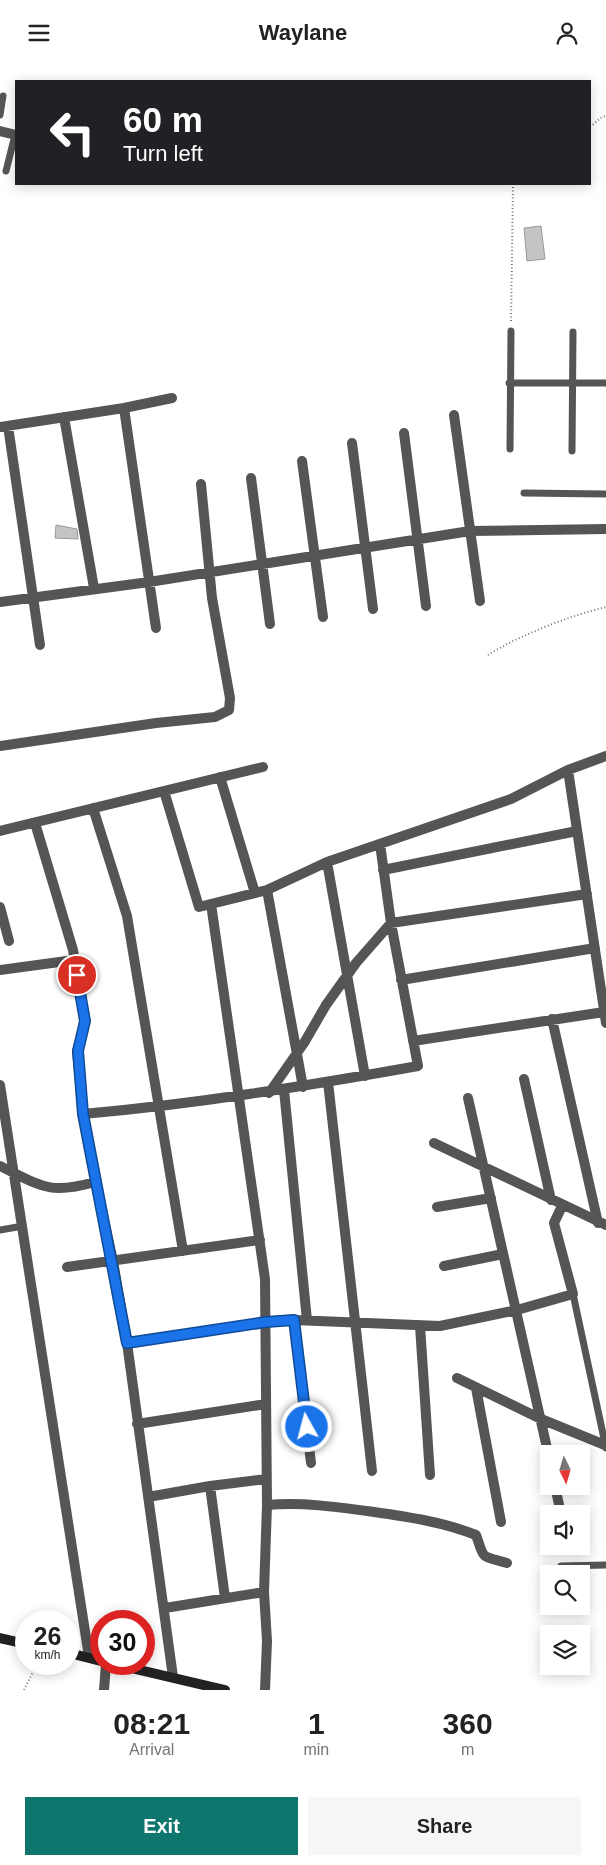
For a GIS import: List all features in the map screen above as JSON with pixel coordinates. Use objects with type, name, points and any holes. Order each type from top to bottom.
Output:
[{"type":"street","points":[[0,131],[15,135]]},
{"type":"street","points":[[40,645],[34,596],[4,426],[124,408],[172,398]]},
{"type":"street","points":[[124,408],[156,628]]},
{"type":"street","points":[[454,415],[480,601]]},
{"type":"street","points":[[64,417],[94,588]]},
{"type":"street","points":[[404,433],[426,606]]},
{"type":"street","points":[[352,443],[372,609]]},
{"type":"street","points":[[302,461],[323,617]]},
{"type":"street","points":[[251,478],[270,624]]},
{"type":"street","points":[[0,746],[156,723],[215,717],[229,710],[230,698],[212,598],[211,572],[201,484]]},
{"type":"street","points":[[0,602],[149,582],[470,531],[606,529]]},
{"type":"street","points":[[164,791],[198,907],[267,890],[327,862],[511,799],[568,770],[606,755]]},
{"type":"street","points":[[0,831],[263,767]]},
{"type":"street","points":[[568,770],[606,1023]]},
{"type":"street","points":[[220,777],[255,893]]},
{"type":"street","points":[[93,808],[127,916],[182,1251]]},
{"type":"street","points":[[35,823],[74,960],[85,1021],[78,1051],[83,1114],[113,1261],[127,1343],[173,1677]]},
{"type":"street","points":[[383,870],[578,831]]},
{"type":"street","points":[[83,1114],[159,1107],[269,1093],[418,1066],[391,923],[380,844]]},
{"type":"street","points":[[327,862],[365,1076]]},
{"type":"street","points":[[267,890],[303,1087]]},
{"type":"street","points":[[269,1093],[297,1054],[326,1005],[347,975],[391,923],[587,894]]},
{"type":"street","points":[[211,904],[265,1279],[267,1505],[264,1592],[267,1641],[265,1690]]},
{"type":"street","points":[[0,907],[9,941]]},
{"type":"street","points":[[402,980],[595,948]]},
{"type":"street","points":[[0,969],[74,960]]},
{"type":"street","points":[[413,1041],[604,1012]]},
{"type":"street","points":[[552,1019],[602,1224]]},
{"type":"street","points":[[524,1079],[551,1200]]},
{"type":"street","points":[[328,1082],[372,1471]]},
{"type":"street","points":[[0,1085],[89,1657],[80,1655]]},
{"type":"street","points":[[284,1090],[307,1320]]},
{"type":"street","points":[[468,1098],[546,1445]]},
{"type":"street","points":[[434,1143],[602,1224]]},
{"type":"street","points":[[0,1165],[52,1189],[75,1188],[96,1182]]},
{"type":"street","points":[[437,1207],[491,1198]]},
{"type":"street","points":[[127,1343],[266,1322],[294,1320],[440,1326],[516,1310],[574,1295],[554,1223],[562,1206]]},
{"type":"street","points":[[67,1267],[260,1240]]},
{"type":"street","points":[[444,1266],[503,1254]]},
{"type":"street","points":[[294,1320],[311,1463]]},
{"type":"street","points":[[420,1325],[430,1475]]},
{"type":"street","points":[[457,1378],[606,1448]]},
{"type":"street","points":[[476,1387],[501,1523]]},
{"type":"street","points":[[137,1423],[266,1405]]},
{"type":"street","points":[[148,1497],[210,1486],[266,1479]]},
{"type":"street","points":[[210,1486],[225,1598]]},
{"type":"street","points":[[267,1505],[311,1503],[415,1518],[458,1528],[476,1535],[480,1551],[485,1557],[507,1563]]},
{"type":"street","points":[[165,1608],[264,1592]]},
{"type":"street","points":[[0,1638],[15,1641]]},
{"type":"street","points":[[155,1673],[225,1690]]},
{"type":"street","points":[[104,1690],[105,1675]]},
{"type":"lane","points":[[0,115],[3,96]]},
{"type":"lane","points":[[6,171],[15,139]]},
{"type":"lane","points":[[510,331],[510,449]]},
{"type":"lane","points":[[572,451],[573,332]]},
{"type":"lane","points":[[509,383],[606,383]]},
{"type":"lane","points":[[524,493],[606,494]]},
{"type":"lane","points":[[0,1230],[23,1226]]},
{"type":"lane","points":[[574,1295],[606,1448]]},
{"type":"lane","points":[[590,1565],[606,1565]]},
{"type":"path","points":[[591,126],[606,116]]},
{"type":"path","points":[[510,331],[513,185]]},
{"type":"path","points":[[488,655],[510,642],[587,611],[606,607]]},
{"type":"path","points":[[24,1690],[32,1675]]},
{"type":"building","points":[[541,226],[545,259],[527,261],[524,228]]},
{"type":"building","points":[[56,525],[77,529],[78,539],[55,538]]},
{"type":"route","points":[[77,975],[85,1021],[78,1051],[83,1114],[96,1188],[113,1261],[127,1343],[266,1322],[294,1320],[307,1427]]}]
